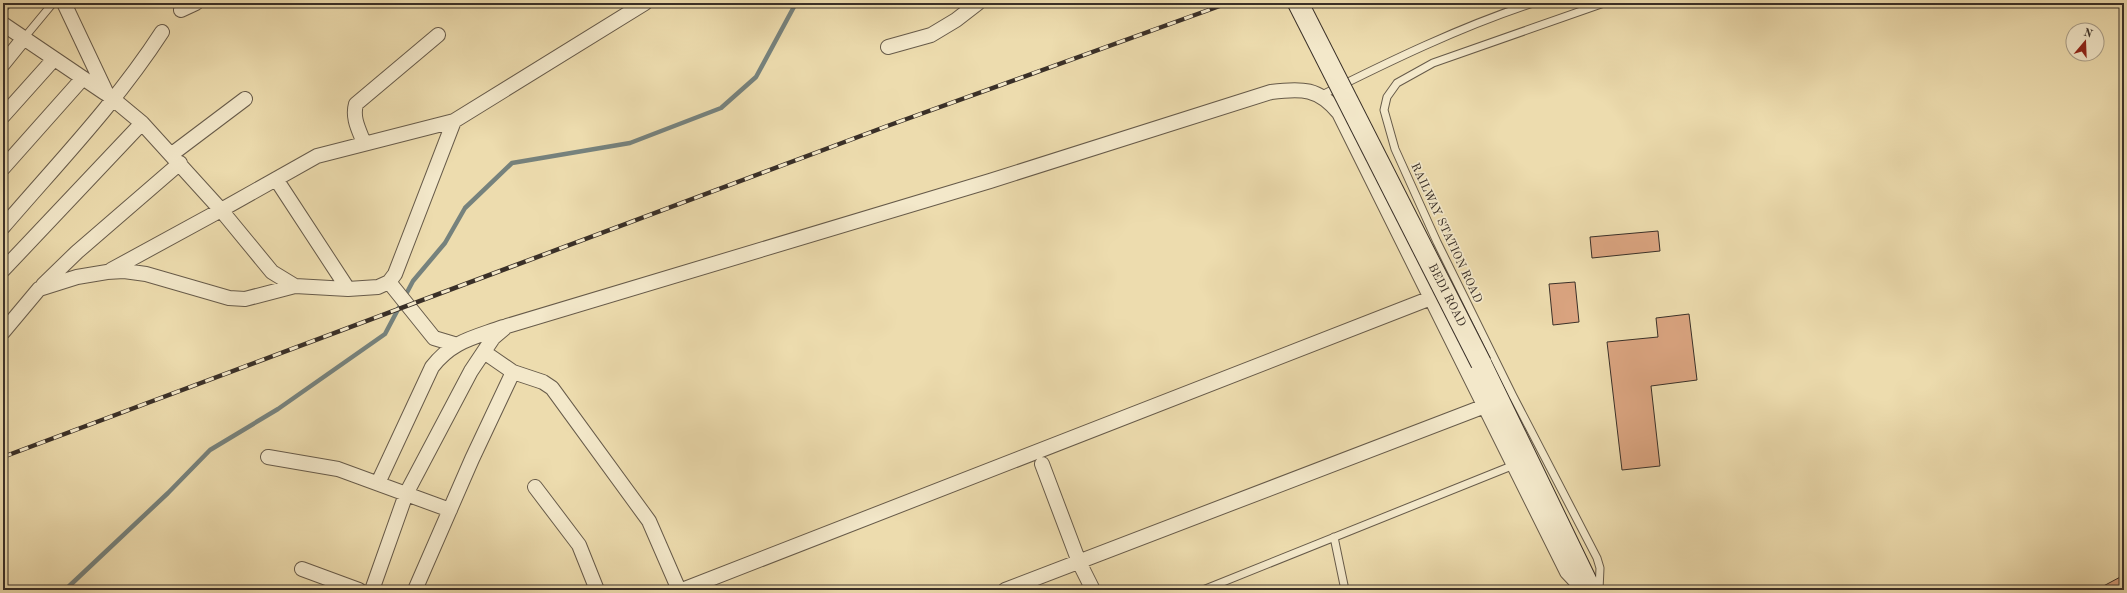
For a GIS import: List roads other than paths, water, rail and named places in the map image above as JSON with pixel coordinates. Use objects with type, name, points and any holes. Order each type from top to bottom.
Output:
[{"type":"main road","name":"BEDI ROAD","points":[[1298,3],[1481,363],[1582,568],[1591,590]]},
{"type":"street","points":[[64,3],[110,97]]},
{"type":"street","points":[[181,10],[196,3]]},
{"type":"street","points":[[107,272],[222,210],[317,156],[454,121],[645,3]]},
{"type":"street","points":[[888,47],[931,35],[956,20],[978,3]]},
{"type":"street","points":[[3,24],[110,97],[142,123],[176,158],[222,210],[272,272],[295,286]]},
{"type":"street","points":[[3,227],[110,97],[140,65],[162,32]]},
{"type":"street","points":[[364,143],[356,121],[354,111],[356,104],[438,35]]},
{"type":"street","points":[[3,64],[24,38]]},
{"type":"street","points":[[3,116],[54,59]]},
{"type":"street","points":[[3,168],[83,78]]},
{"type":"street","points":[[378,483],[432,367],[441,355],[454,344],[507,326],[990,181],[1271,92],[1293,89],[1309,91],[1322,95],[1339,113],[1567,572],[1584,590]]},
{"type":"street","points":[[3,332],[39,290],[77,252],[176,158],[245,99]]},
{"type":"street","points":[[39,290],[77,277],[124,271],[146,274],[229,298],[245,299],[295,286],[348,290],[378,287],[389,282],[401,261],[454,121]]},
{"type":"street","points":[[3,270],[142,123]]},
{"type":"street","points":[[276,179],[348,290]]},
{"type":"street","points":[[389,282],[434,338],[454,344]]},
{"type":"street","points":[[484,352],[513,372],[534,378],[552,388],[649,521],[681,590],[1432,298]]},
{"type":"street","points":[[372,590],[406,494],[471,371],[494,338],[507,326]]},
{"type":"street","points":[[415,590],[513,372]]},
{"type":"street","points":[[1005,590],[1485,406]]},
{"type":"street","points":[[268,457],[338,469],[450,510]]},
{"type":"street","points":[[1042,464],[1079,562],[1092,590]]},
{"type":"street","points":[[535,487],[579,545],[597,590]]},
{"type":"street","points":[[302,569],[359,590]]},
{"type":"lane","points":[[3,9],[8,3]]},
{"type":"lane","points":[[24,38],[53,3]]},
{"type":"lane","points":[[1322,95],[1380,66],[1507,12],[1533,3]]},
{"type":"lane","name":"RAILWAY STATION ROAD","points":[[1599,590],[1600,568],[1597,558],[1513,396],[1437,242],[1395,149],[1384,110],[1387,97],[1397,83],[1433,63],[1604,3]]},
{"type":"lane","points":[[1203,590],[1514,465]]},
{"type":"lane","points":[[1334,537],[1345,590]]},
{"type":"waterway","points":[[65,590],[168,493],[210,450],[278,409],[385,334],[413,281],[445,243],[465,208],[512,163],[630,143],[721,108],[756,77],[796,3]]},
{"type":"railway","points":[[3,457],[890,125],[1228,3]]}]
